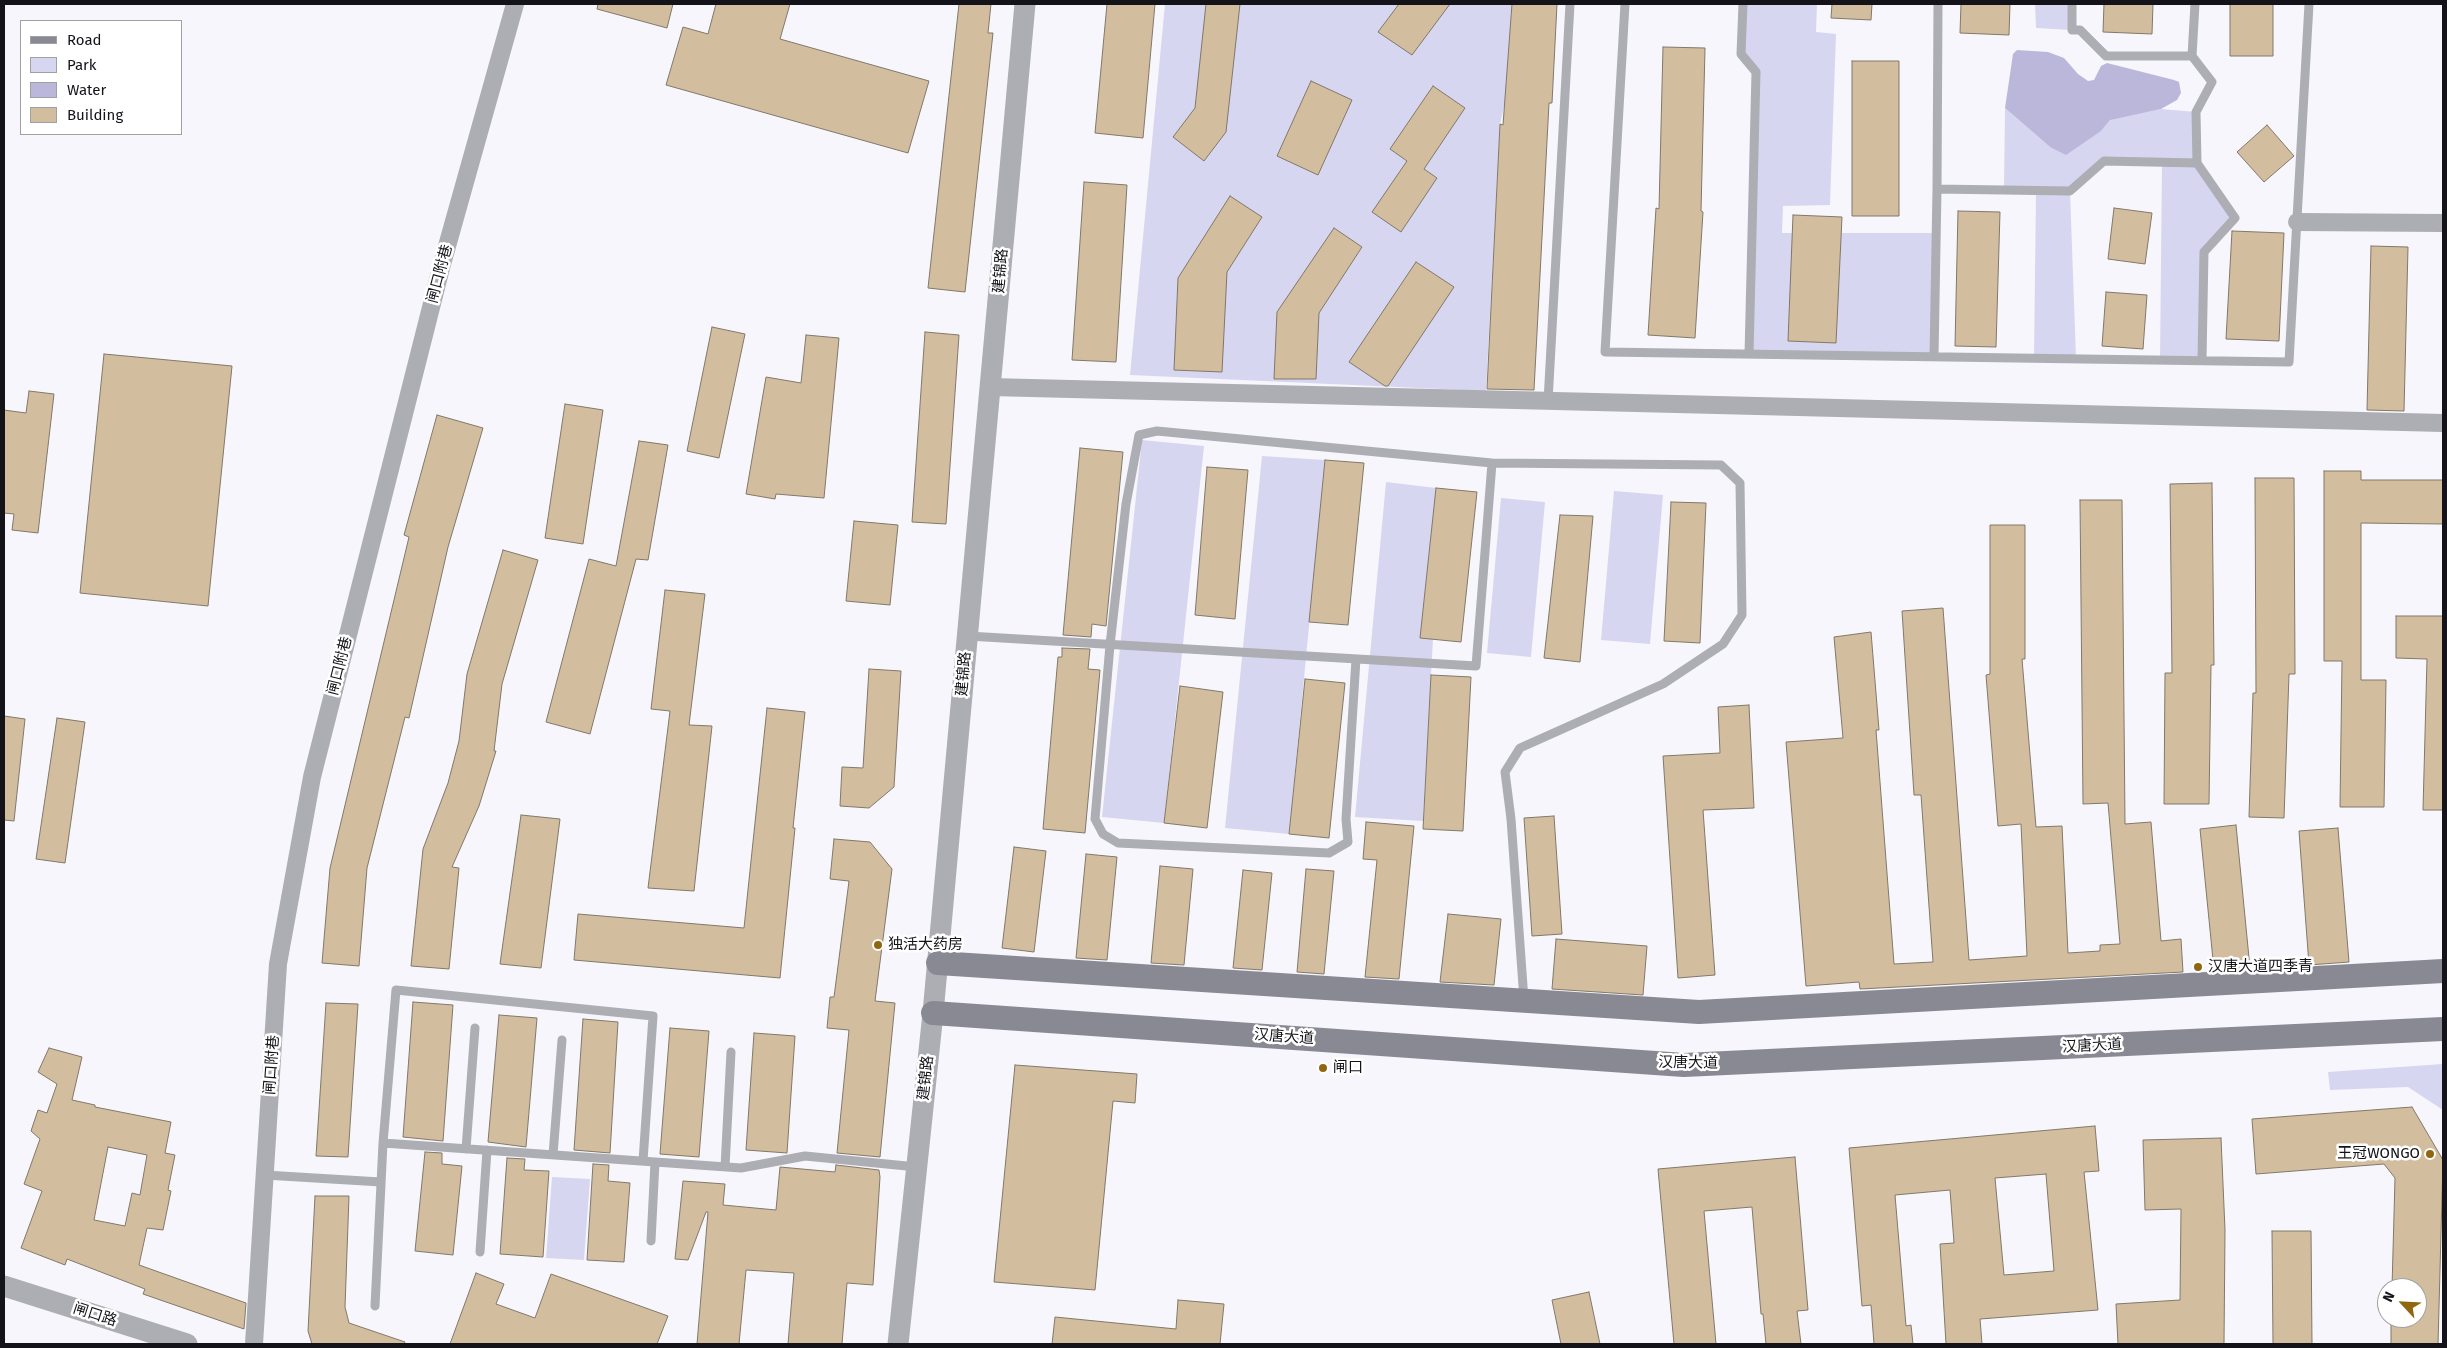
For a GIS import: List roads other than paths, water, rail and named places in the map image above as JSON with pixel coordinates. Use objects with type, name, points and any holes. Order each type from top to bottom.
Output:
[{"type":"main road","points":[[938,963],[1699,1012],[2442,971]]},
{"type":"main road","name":"汉唐大道","points":[[933,1013],[1684,1065],[2441,1031]]},
{"type":"street","name":"闸口附巷","points":[[254,1344],[278,964],[312,777],[442,264],[515,4]]},
{"type":"street","name":"建锦路","points":[[898,1344],[938,963],[1025,4]]},
{"type":"street","points":[[2297,222],[2443,223]]},
{"type":"street","points":[[990,387],[2443,423]]},
{"type":"street","name":"闸口路","points":[[4,1286],[187,1344]]},
{"type":"lane","points":[[1548,401],[1570,4]]},
{"type":"lane","points":[[1625,4],[1605,352],[2289,362],[2309,4]]},
{"type":"lane","points":[[1743,4],[1741,54],[1756,72],[1749,354]]},
{"type":"lane","points":[[1934,357],[1938,4]]},
{"type":"lane","points":[[2072,4],[2072,30],[2080,30],[2106,56],[2192,56]]},
{"type":"lane","points":[[2195,4],[2192,56],[2212,82],[2196,112],[2197,163],[2235,218],[2204,252],[2202,360]]},
{"type":"lane","points":[[1936,189],[2070,191],[2104,161],[2197,163]]},
{"type":"lane","points":[[1356,659],[1346,819],[1348,842],[1329,853],[1118,843],[1103,834],[1095,819],[1110,645],[1126,504],[1139,435],[1157,432],[1492,463],[1721,465],[1740,483],[1742,615],[1723,644],[1663,684],[1520,748],[1505,772],[1511,820],[1524,1000]]},
{"type":"lane","points":[[968,636],[1476,666],[1492,463]]},
{"type":"lane","points":[[374,1306],[383,1143],[396,990],[653,1016],[644,1161]]},
{"type":"lane","points":[[466,1148],[475,1028]]},
{"type":"lane","points":[[553,1154],[562,1040]]},
{"type":"lane","points":[[725,1166],[731,1052]]},
{"type":"lane","points":[[383,1143],[741,1168],[805,1156],[917,1167]]},
{"type":"lane","points":[[480,1252],[487,1150]]},
{"type":"lane","points":[[651,1241],[655,1162]]},
{"type":"lane","points":[[265,1175],[381,1182]]},
{"type":"water","points":[[2017,50],[2048,52],[2064,58],[2078,74],[2088,81],[2094,80],[2101,66],[2107,63],[2179,82],[2181,93],[2177,100],[2161,109],[2110,120],[2101,131],[2066,155],[2050,147],[2005,108],[2013,54]]},
{"type":"place","name":"独活大药房","points":[[878,945]]},
{"type":"place","name":"汉唐大道四季青","points":[[2198,967]]},
{"type":"place","name":"闸口","points":[[1323,1068]]},
{"type":"place","name":"王冠WONGO","points":[[2430,1154]]}]
